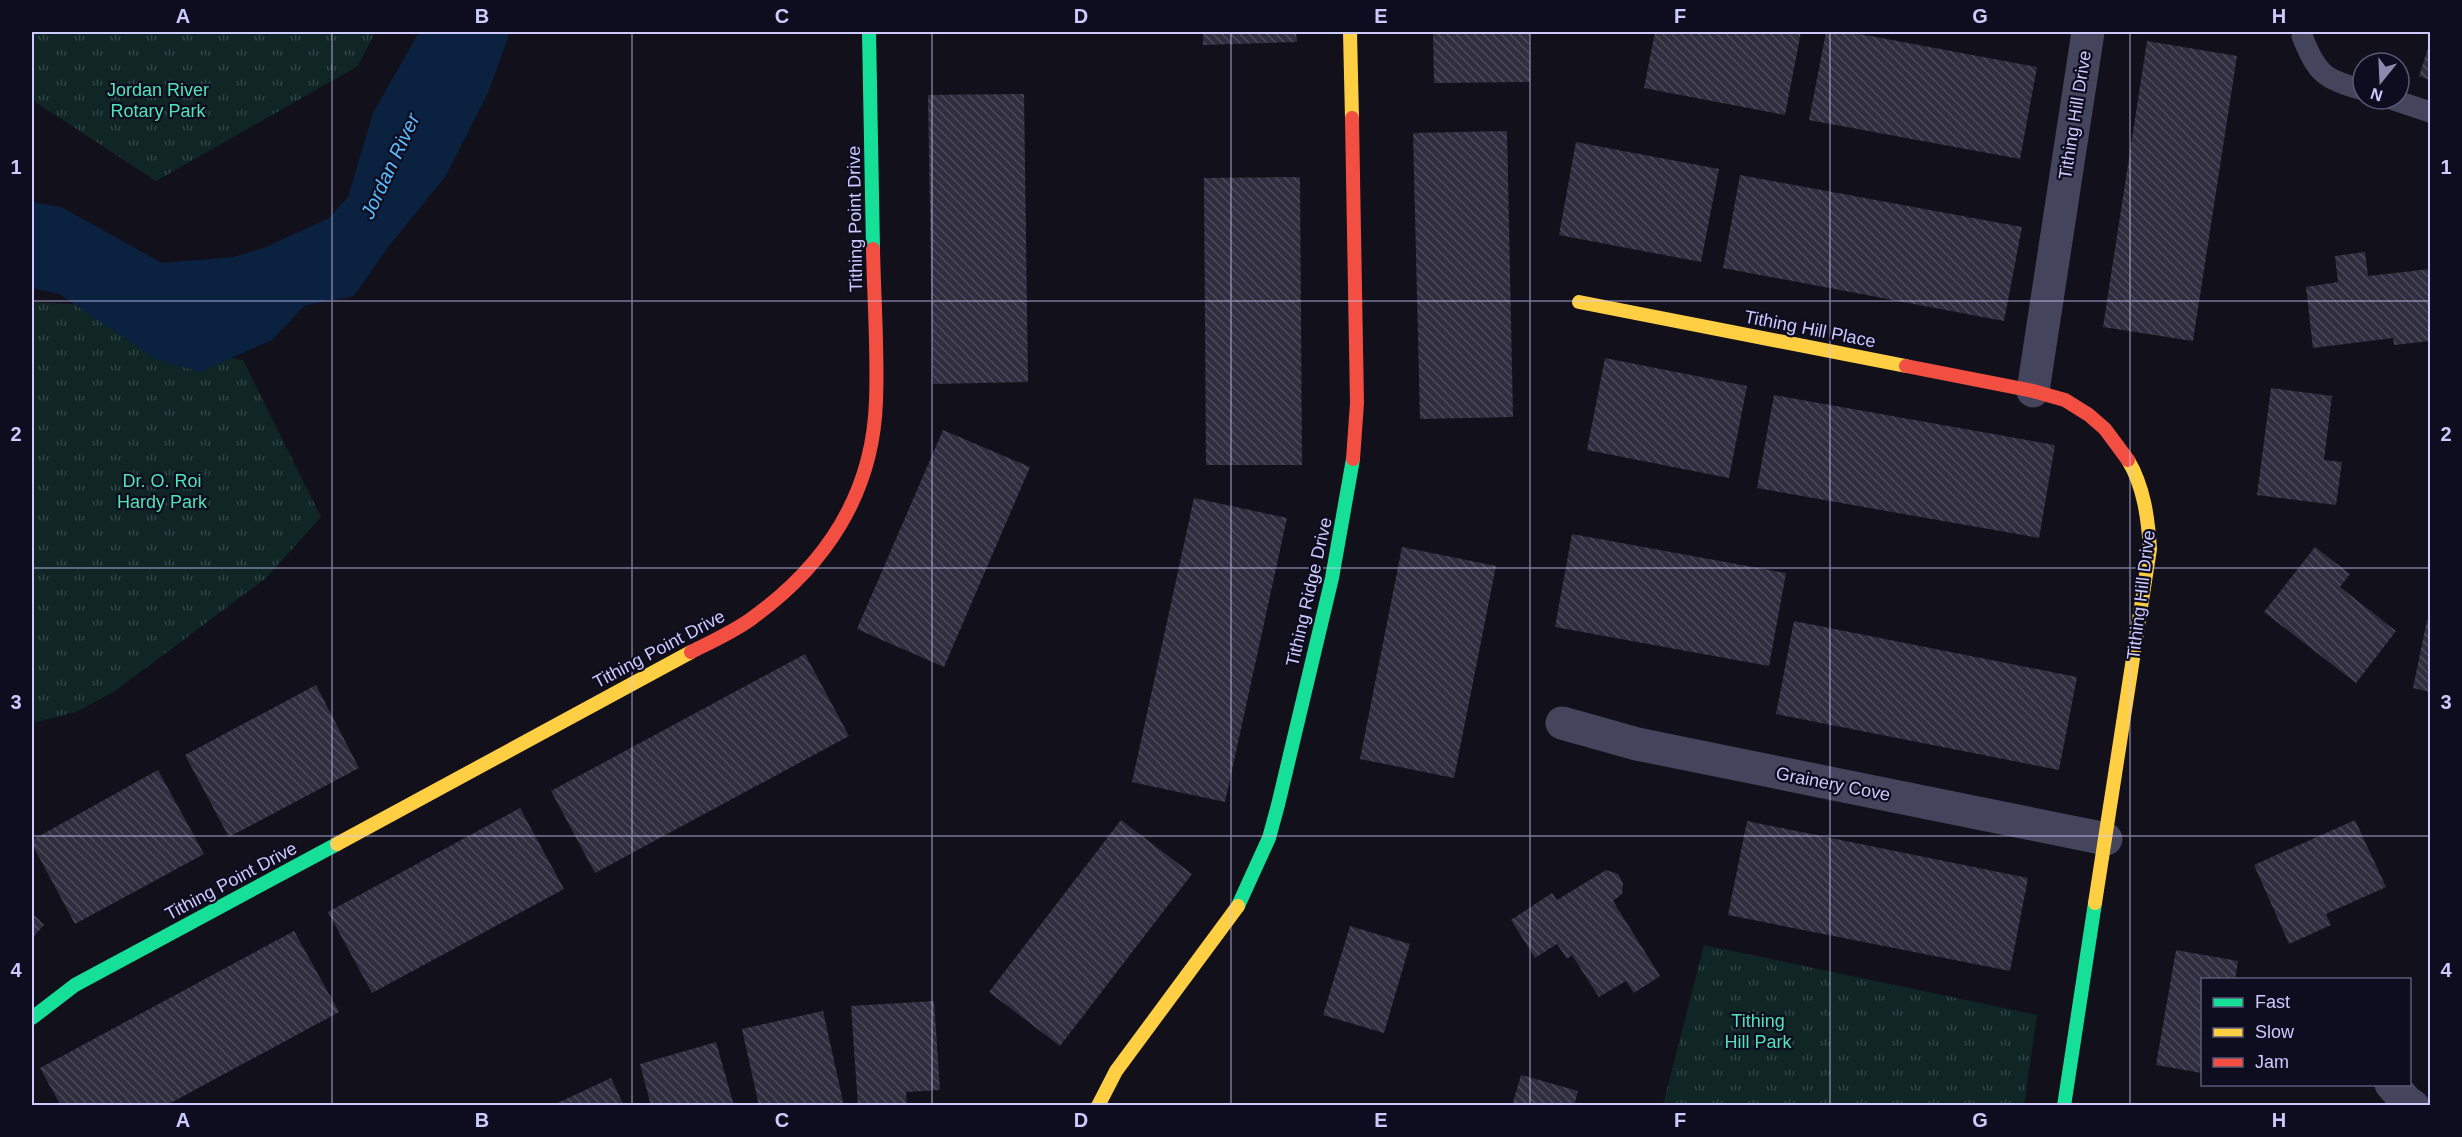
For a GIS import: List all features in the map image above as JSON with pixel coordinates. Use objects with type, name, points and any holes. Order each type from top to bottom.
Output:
[{"type":"street","name":"Tithing Point Drive","points":[[32,1018],[75,985],[749,621],[777,602],[823,555],[856,497],[867,466],[875,412],[869,32]]},
{"type":"street","name":"Tithing Ridge Drive","points":[[1098,1106],[1116,1071],[1222,931],[1241,902],[1269,838],[1281,794],[1338,548],[1353,452],[1357,402],[1350,32]]},
{"type":"street","name":"Tithing Hill Drive","points":[[2064,1106],[2147,576],[2150,522],[2145,495],[2133,468],[2118,444],[2094,421],[2068,402],[2033,391],[2088,32]]},
{"type":"street","name":"Tithing Hill Place","points":[[1579,302],[2033,391]]},
{"type":"street","name":"Grainery Cove","points":[[1562,723],[1637,744],[2106,839]]},
{"type":"street","points":[[2393,1086],[2413,1106]]},
{"type":"lane","points":[[2303,32],[2302,36],[2313,64],[2333,81],[2351,86]]},
{"type":"lane","points":[[2411,106],[2430,112]]},
{"type":"green space","name":"Jordan River Rotary Park","points":[[32,32],[375,32],[358,66],[156,181],[32,100]]},
{"type":"green space","name":"Dr. O. Roi Hardy Park","points":[[32,302],[108,306],[155,345],[243,360],[321,517],[266,578],[115,691],[76,712],[32,723]]},
{"type":"green space","name":"Tithing Hill Park","points":[[1704,945],[2037,1015],[2024,1105],[1663,1105]]},
{"type":"water","name":"Jordan River","points":[[419,32],[510,32],[488,93],[445,177],[388,247],[354,296],[305,305],[272,340],[200,372],[155,359],[59,294],[32,288],[32,202],[61,207],[162,263],[233,257],[263,248],[329,218],[348,197],[373,113]]},
{"type":"building","points":[[1203,32],[1296,32],[1297,42],[1203,45]]},
{"type":"building","points":[[1433,32],[1529,32],[1530,82],[1434,83]]},
{"type":"building","points":[[1655,32],[1801,32],[1785,115],[1644,88]]},
{"type":"building","points":[[1826,32],[1849,32],[2037,67],[2020,159],[1809,120]]},
{"type":"building","points":[[2147,41],[2237,56],[2193,341],[2103,327]]},
{"type":"building","points":[[2430,42],[2430,80],[2419,76]]},
{"type":"building","points":[[1024,94],[1028,382],[933,384],[928,95]]},
{"type":"building","points":[[1507,131],[1513,417],[1420,419],[1413,133]]},
{"type":"building","points":[[1576,142],[1719,169],[1701,262],[1559,235]]},
{"type":"building","points":[[1740,175],[2022,227],[2004,321],[1723,268]]},
{"type":"building","points":[[1300,177],[1302,465],[1206,465],[1204,178]]},
{"type":"building","points":[[2365,252],[2368,276],[2430,269],[2430,341],[2394,345],[2393,338],[2313,348],[2306,287],[2338,282],[2335,256]]},
{"type":"building","points":[[1605,358],[1747,386],[1729,478],[1587,450]]},
{"type":"building","points":[[2271,388],[2332,396],[2324,460],[2342,462],[2336,505],[2257,495]]},
{"type":"building","points":[[1774,395],[2055,445],[2039,538],[1757,488]]},
{"type":"building","points":[[943,430],[1030,467],[944,667],[857,629]]},
{"type":"building","points":[[1194,498],[1287,518],[1225,802],[1132,782]]},
{"type":"building","points":[[1572,534],[1786,573],[1769,666],[1555,627]]},
{"type":"building","points":[[1402,547],[1496,566],[1454,778],[1360,759]]},
{"type":"building","points":[[2315,547],[2350,574],[2340,587],[2396,631],[2356,683],[2264,612]]},
{"type":"building","points":[[2427,620],[2430,620],[2430,692],[2413,688]]},
{"type":"building","points":[[1794,621],[2077,677],[2059,770],[1776,714]]},
{"type":"building","points":[[805,654],[849,736],[595,873],[551,791]]},
{"type":"building","points":[[316,685],[359,768],[229,837],[185,755]]},
{"type":"building","points":[[158,770],[204,854],[75,924],[32,844],[32,840]]},
{"type":"building","points":[[520,808],[564,889],[372,993],[328,912]]},
{"type":"building","points":[[1121,820],[1192,874],[1060,1046],[989,992]]},
{"type":"building","points":[[2355,820],[2386,887],[2326,914],[2331,925],[2289,944],[2254,865]]},
{"type":"building","points":[[1747,821],[2028,878],[2010,971],[1728,915]]},
{"type":"building","points":[[1606,870],[1618,874],[1623,883],[1622,894],[1613,901],[1660,976],[1634,993],[1626,981],[1599,997],[1572,955],[1567,959],[1557,944],[1535,958],[1511,920],[1552,893],[1557,900]]},
{"type":"building","points":[[32,913],[44,925],[32,938]]},
{"type":"building","points":[[1350,926],[1410,944],[1384,1033],[1323,1015]]},
{"type":"building","points":[[294,931],[339,1012],[165,1106],[61,1106],[40,1068]]},
{"type":"building","points":[[2176,950],[2238,961],[2235,978],[2201,978],[2201,1073],[2156,1065]]},
{"type":"building","points":[[934,1001],[940,1090],[906,1092],[907,1106],[858,1106],[851,1006]]},
{"type":"building","points":[[823,1011],[844,1106],[759,1106],[742,1029]]},
{"type":"building","points":[[716,1042],[734,1106],[651,1106],[640,1064]]},
{"type":"building","points":[[1521,1075],[1578,1091],[1574,1106],[1512,1106]]},
{"type":"building","points":[[611,1078],[624,1106],[551,1106]]},
{"type":"traffic: fast","points":[[869,32],[873,249]]},
{"type":"traffic: fast","points":[[1238,906],[1269,838],[1278,805],[1332,578],[1353,459]]},
{"type":"traffic: fast","points":[[32,1018],[75,985],[337,844]]},
{"type":"traffic: fast","points":[[2064,1106],[2095,903]]},
{"type":"traffic: slow","points":[[1350,32],[1352,118]]},
{"type":"traffic: slow","points":[[1579,302],[1906,366]]},
{"type":"traffic: slow","points":[[2095,903],[2150,549],[2144,503],[2138,481],[2128,460]]},
{"type":"traffic: slow","points":[[337,844],[691,652]]},
{"type":"traffic: slow","points":[[1098,1106],[1116,1071],[1238,906]]},
{"type":"traffic: jam","points":[[1352,118],[1357,403],[1353,459]]},
{"type":"traffic: jam","points":[[691,652],[751,619],[801,576],[840,525],[855,497],[866,467],[873,435],[876,401],[873,249]]},
{"type":"traffic: jam","points":[[1906,366],[2033,391],[2065,400],[2089,415],[2105,429],[2128,460]]}]
